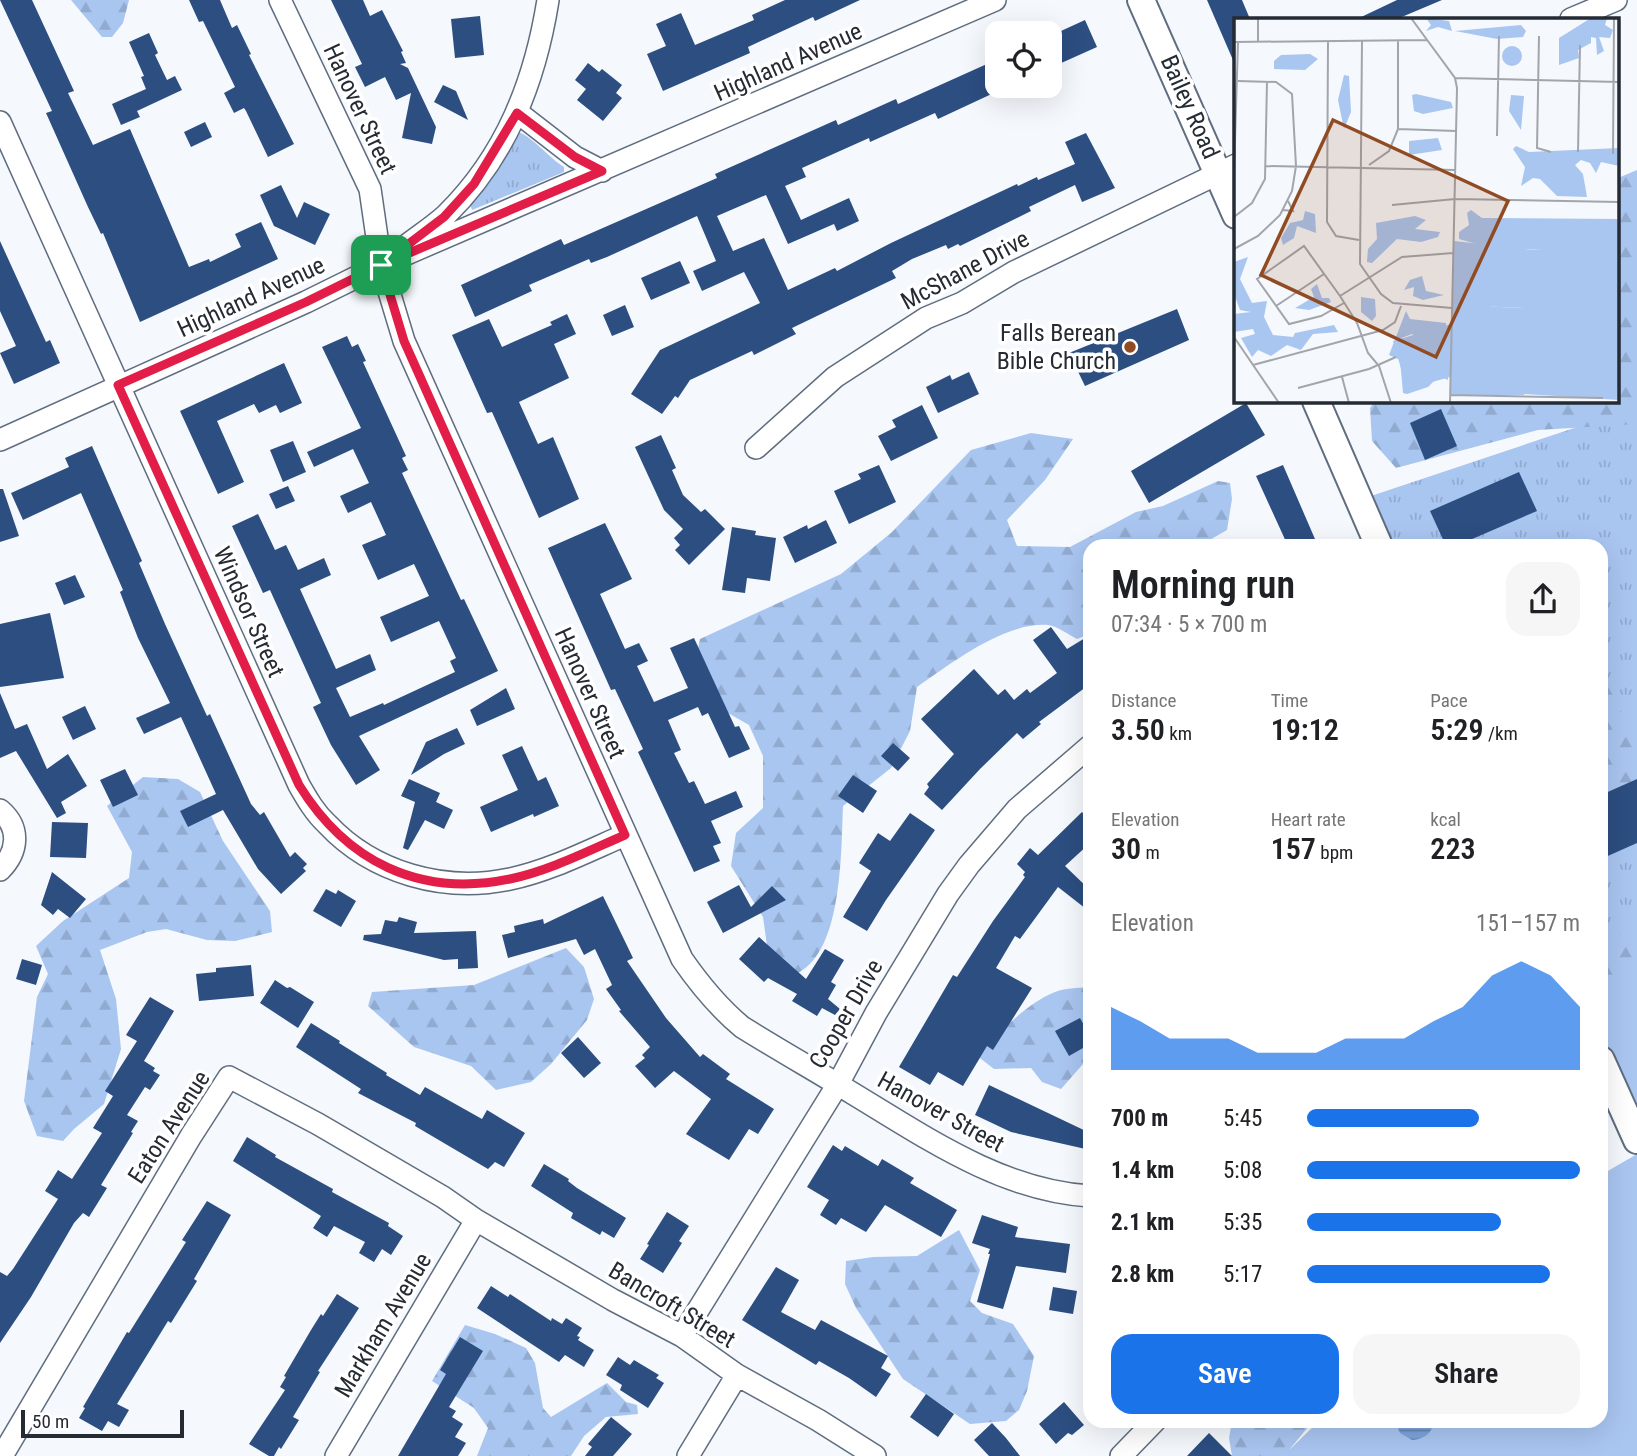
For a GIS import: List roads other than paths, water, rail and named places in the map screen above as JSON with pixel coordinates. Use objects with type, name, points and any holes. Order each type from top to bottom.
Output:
[{"type":"street","name":"Hanover Street","points":[[280,0],[370,189],[381,265],[404,341],[682,959],[724,1012],[742,1027],[899,1121],[997,1174],[1040,1188],[1083,1195]]},
{"type":"street","points":[[381,265],[444,217],[474,184],[523,102],[542,41],[548,0]]},
{"type":"street","name":"Highland Avenue","points":[[0,440],[306,302],[381,265],[995,0]]},
{"type":"street","name":"Bailey Road","points":[[1141,0],[1228,169],[1234,204]]},
{"type":"street","points":[[1573,18],[1616,0]]},
{"type":"street","points":[[517,113],[575,157],[602,171]]},
{"type":"street","name":"Windsor Street","points":[[0,122],[299,785],[314,809],[338,836],[370,859],[395,870],[436,881],[475,884],[510,879],[543,869],[625,835]]},
{"type":"street","name":"McShane Drive","points":[[756,448],[835,377],[926,318],[962,303],[1014,272],[1228,169]]},
{"type":"street","points":[[1316,402],[1376,539]]},
{"type":"street","name":"Cooper Drive","points":[[682,1336],[838,1084],[876,1013],[946,897],[969,865],[1030,796],[1083,752]]},
{"type":"street","points":[[0,810],[15,831],[16,846],[10,860],[0,870]]},
{"type":"street","points":[[1608,1076],[1637,1140]]},
{"type":"street","name":"Eaton Avenue","points":[[2,1456],[196,1128],[229,1077],[285,1105],[443,1197]]},
{"type":"street","name":"Bancroft Street","points":[[443,1197],[476,1220],[613,1300],[682,1336],[737,1376],[818,1420],[875,1456]]},
{"type":"street","name":"Markham Avenue","points":[[336,1456],[476,1220]]},
{"type":"street","points":[[688,1456],[737,1376]]},
{"type":"street","points":[[1121,1456],[1148,1428]]},
{"type":"place","name":"Falls Berean Bible Church","points":[[1130,347]]}]
